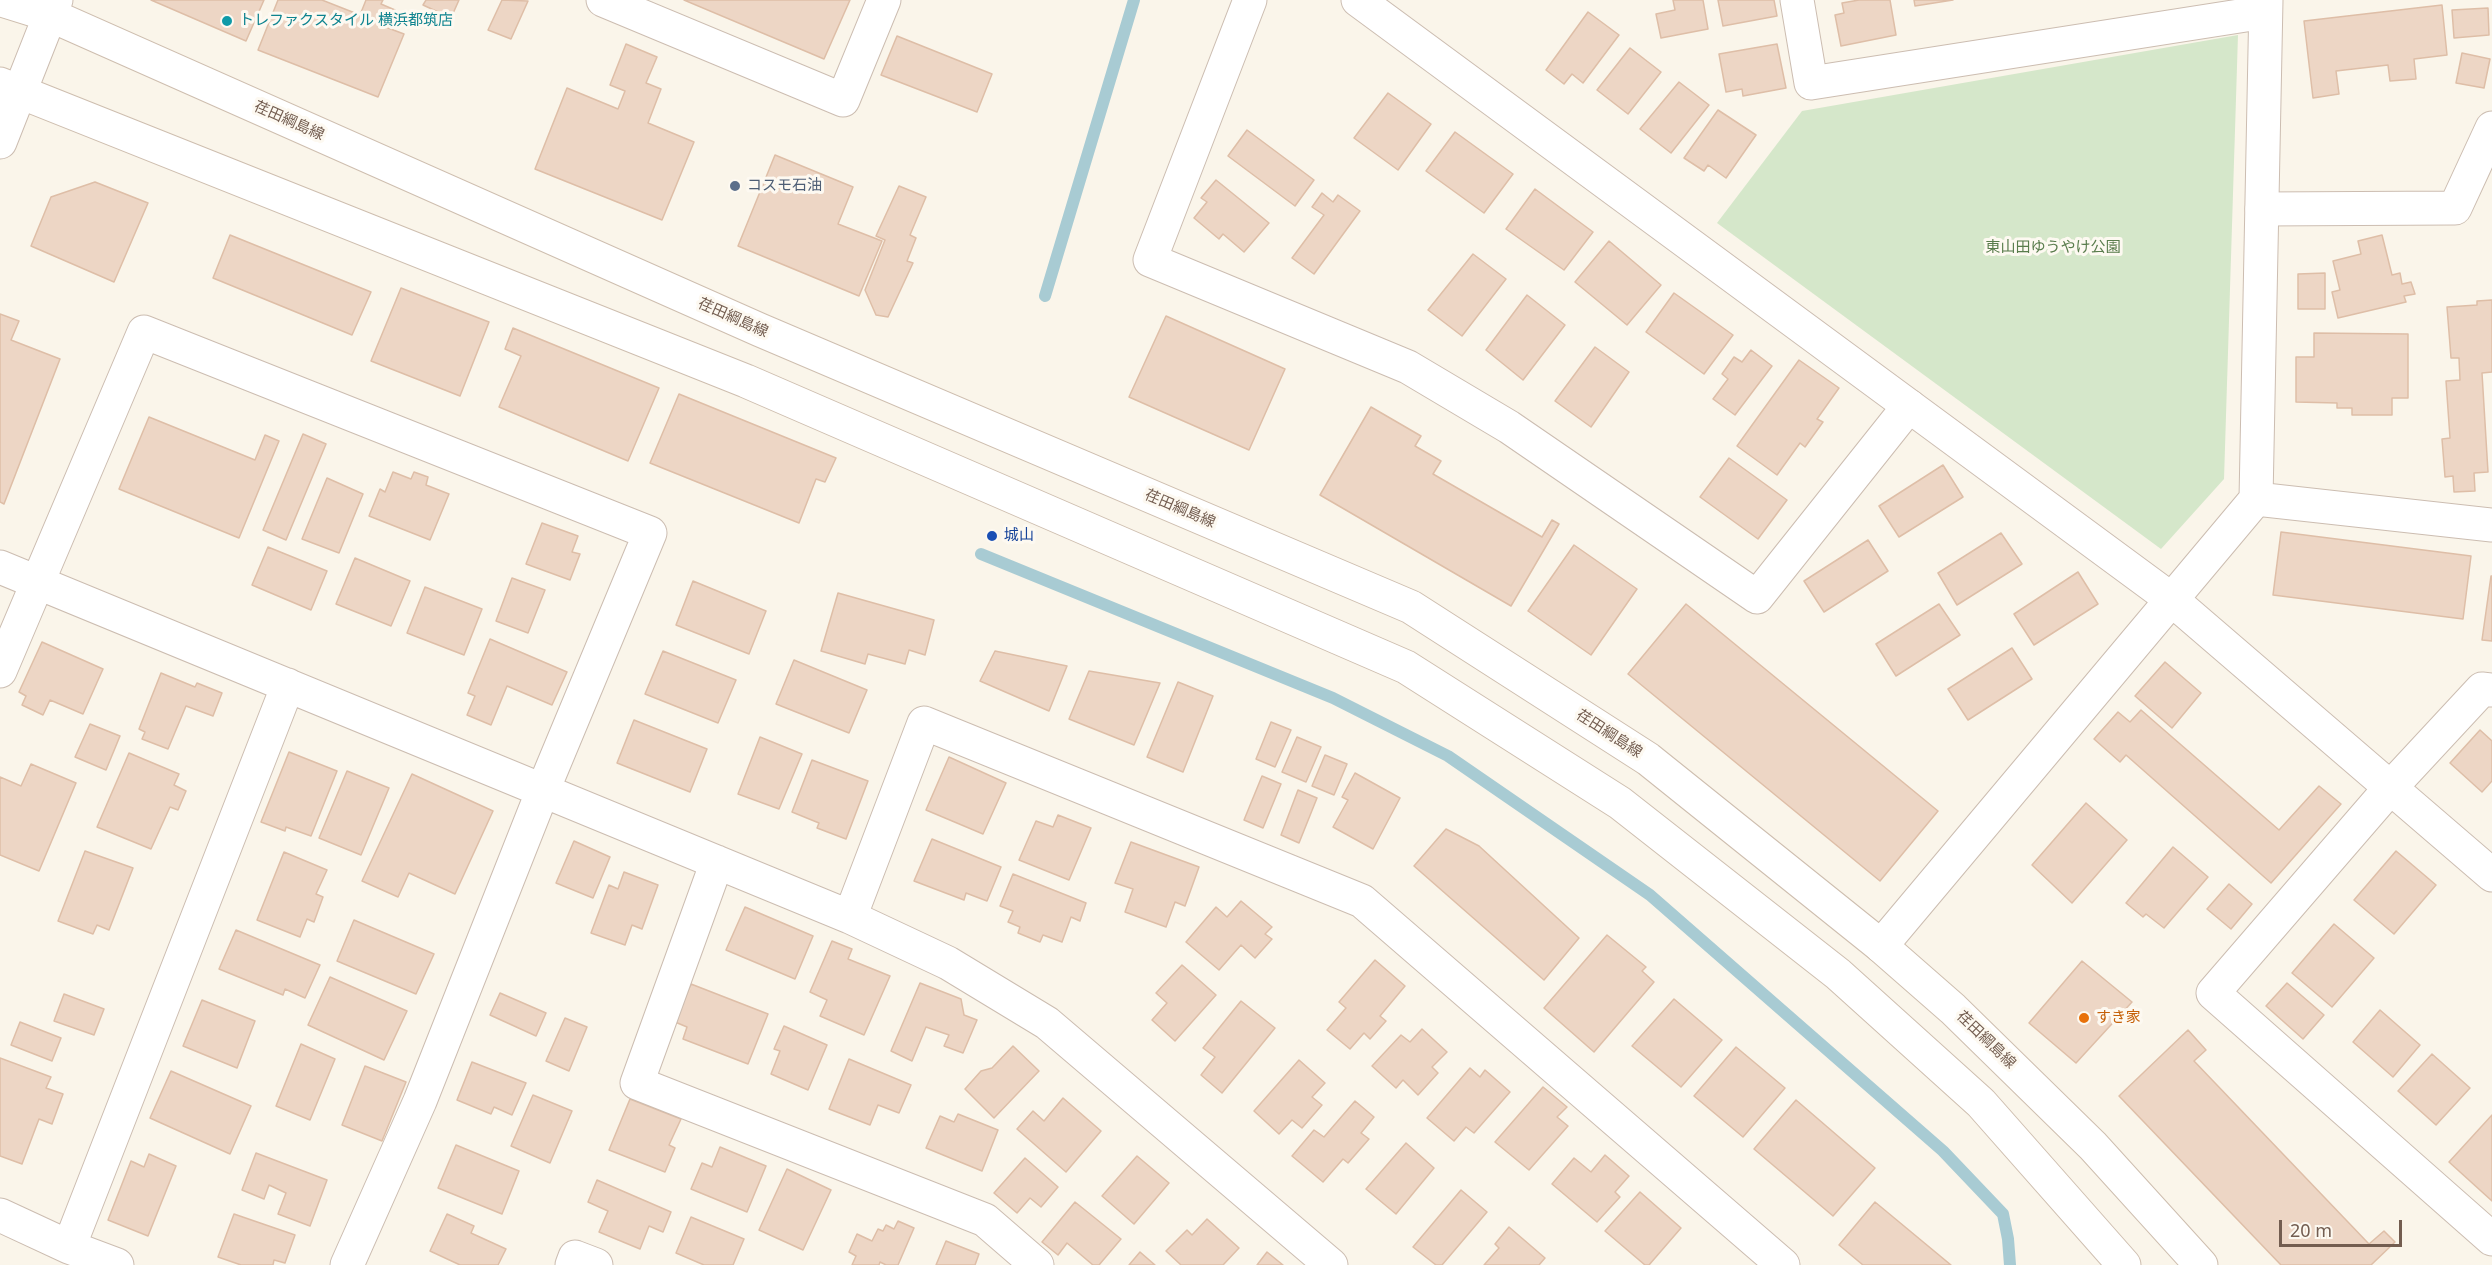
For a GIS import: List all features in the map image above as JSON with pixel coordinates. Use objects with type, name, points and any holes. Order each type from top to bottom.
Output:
[{"type":"street","name":"荏田綱島線","points":[[3,0],[53,7],[760,330],[1410,607],[1648,759],[1881,946],[1953,1009],[2093,1146],[2201,1265]]},
{"type":"street","points":[[603,0],[843,100],[884,0]]},
{"type":"street","points":[[1250,0],[1150,260],[1408,367],[1509,427],[1756,597],[1909,406]]},
{"type":"street","points":[[1358,0],[2171,599],[2492,876]]},
{"type":"street","points":[[1797,0],[1811,83],[2266,6],[2256,499],[1881,946]]},
{"type":"street","points":[[0,142],[11,88],[53,7]]},
{"type":"street","points":[[11,88],[746,381],[1406,667],[1620,803],[1838,974],[1981,1103],[2124,1265]]},
{"type":"street","points":[[2262,209],[2456,208],[2492,128]]},
{"type":"street","points":[[0,671],[144,332],[650,533],[543,790],[420,1101],[347,1265]]},
{"type":"street","points":[[2256,499],[2492,525]]},
{"type":"street","points":[[0,567],[850,917],[948,963],[1047,1023],[1331,1265]]},
{"type":"street","points":[[69,1247],[288,686]]},
{"type":"street","points":[[2492,690],[2482,689],[2391,787],[2213,993],[2492,1239]]},
{"type":"street","points":[[850,917],[924,723],[1362,902],[1783,1265]]},
{"type":"street","points":[[717,862],[637,1083],[985,1220],[1037,1265]]},
{"type":"street","points":[[0,1215],[69,1247],[117,1265]]},
{"type":"street","points":[[572,1265],[574,1257],[596,1265]]},
{"type":"green space","name":"東山田ゆうやけ公園","points":[[2238,35],[2224,479],[2161,549],[1717,223],[1802,111]]},
{"type":"building","name":"トレファクスタイル 横浜都筑店","points":[[151,0],[264,0],[246,41]]},
{"type":"building","points":[[278,0],[322,0],[360,15],[366,0],[383,0],[381,4],[395,10],[388,28],[404,34],[378,97],[258,50]]},
{"type":"building","points":[[426,0],[459,0],[451,18],[423,5]]},
{"type":"building","points":[[502,0],[528,1],[511,39],[488,30]]},
{"type":"building","points":[[684,0],[850,0],[824,59]]},
{"type":"building","points":[[1673,0],[1703,0],[1708,29],[1661,38],[1656,14],[1675,10]]},
{"type":"building","points":[[1718,0],[1774,0],[1777,16],[1723,26]]},
{"type":"building","points":[[1859,0],[1890,0],[1896,35],[1841,46],[1835,15],[1844,13],[1842,3]]},
{"type":"building","points":[[1914,0],[1953,0],[1915,6]]},
{"type":"building","points":[[2442,5],[2447,55],[2414,59],[2416,79],[2390,81],[2388,65],[2336,71],[2339,94],[2313,98],[2304,21]]},
{"type":"building","points":[[2488,8],[2489,35],[2454,38],[2452,10]]},
{"type":"building","points":[[1588,12],[1619,35],[1583,83],[1572,74],[1564,84],[1546,70]]},
{"type":"building","points":[[897,36],[992,74],[977,112],[881,75]]},
{"type":"building","points":[[626,44],[657,57],[646,83],[661,89],[648,123],[694,142],[662,220],[535,169],[567,88],[618,109],[625,91],[610,85]]},
{"type":"building","points":[[1777,44],[1786,88],[1743,96],[1742,89],[1726,92],[1719,54]]},
{"type":"building","points":[[1630,48],[1661,72],[1628,114],[1597,90]]},
{"type":"building","points":[[2462,53],[2490,59],[2484,88],[2456,83]]},
{"type":"building","points":[[1679,82],[1709,105],[1671,153],[1640,129]]},
{"type":"building","points":[[1388,93],[1431,124],[1398,170],[1354,138]]},
{"type":"building","points":[[1718,110],[1756,135],[1726,178],[1708,165],[1704,171],[1684,158]]},
{"type":"building","points":[[1247,130],[1314,180],[1295,206],[1228,156]]},
{"type":"building","points":[[1455,132],[1513,174],[1484,213],[1426,171]]},
{"type":"building","points":[[775,155],[853,187],[838,224],[882,241],[859,296],[738,246]]},
{"type":"building","points":[[1216,180],[1269,223],[1244,252],[1223,234],[1219,239],[1194,218],[1207,202],[1201,198]]},
{"type":"building","points":[[95,182],[148,203],[114,282],[31,246],[51,197]]},
{"type":"building","points":[[899,186],[926,197],[910,235],[916,238],[907,261],[913,263],[888,317],[876,315],[865,290],[885,240],[876,236]]},
{"type":"building","points":[[1535,189],[1593,232],[1564,270],[1506,229]]},
{"type":"building","points":[[1322,193],[1333,202],[1338,195],[1360,211],[1314,274],[1292,258],[1324,215],[1312,207]]},
{"type":"building","points":[[230,235],[371,292],[352,335],[213,278]]},
{"type":"building","points":[[2382,235],[2392,275],[2400,273],[2402,284],[2411,282],[2415,294],[2404,296],[2406,302],[2338,318],[2332,292],[2340,290],[2333,261],[2361,254],[2358,241]]},
{"type":"building","points":[[1609,241],[1661,285],[1627,325],[1575,282]]},
{"type":"building","points":[[1473,254],[1506,279],[1462,336],[1428,310]]},
{"type":"building","points":[[2325,273],[2325,309],[2298,309],[2298,274]]},
{"type":"building","points":[[401,288],[489,322],[460,396],[371,361]]},
{"type":"building","points":[[1674,293],[1733,335],[1704,374],[1646,332]]},
{"type":"building","points":[[1527,295],[1565,325],[1523,380],[1486,350]]},
{"type":"building","points":[[2492,300],[2492,372],[2482,373],[2488,472],[2474,473],[2475,491],[2454,492],[2453,476],[2445,477],[2442,439],[2450,438],[2446,381],[2460,380],[2459,358],[2451,358],[2447,307],[2477,305],[2477,301]]},
{"type":"building","points":[[0,314],[19,321],[11,340],[60,359],[4,504],[0,502]]},
{"type":"building","points":[[1166,316],[1285,369],[1249,450],[1129,397]]},
{"type":"building","points":[[513,328],[659,388],[628,461],[499,407],[521,356],[505,349]]},
{"type":"building","points":[[2314,333],[2408,334],[2408,398],[2392,398],[2392,415],[2352,415],[2352,408],[2337,408],[2337,403],[2296,402],[2296,357],[2314,357]]},
{"type":"building","points":[[1595,347],[1629,372],[1591,427],[1555,401]]},
{"type":"building","points":[[1751,350],[1772,366],[1735,415],[1713,399],[1728,379],[1722,374],[1734,357],[1742,362]]},
{"type":"building","points":[[1799,360],[1839,388],[1817,419],[1823,422],[1805,447],[1800,443],[1777,475],[1737,446]]},
{"type":"building","points":[[679,394],[836,458],[825,482],[816,479],[799,523],[650,463]]},
{"type":"building","points":[[1371,407],[1421,436],[1415,446],[1441,461],[1433,474],[1542,537],[1552,520],[1559,524],[1511,606],[1320,495]]},
{"type":"building","points":[[149,417],[255,460],[265,435],[279,441],[239,538],[119,489]]},
{"type":"building","points":[[303,434],[326,444],[286,540],[263,530]]},
{"type":"building","points":[[1729,458],[1787,500],[1758,539],[1700,497]]},
{"type":"building","points":[[1943,465],[1963,497],[1899,537],[1879,506]]},
{"type":"building","points":[[393,472],[411,479],[414,472],[428,477],[426,485],[449,494],[430,540],[369,516],[380,489],[385,492]]},
{"type":"building","points":[[327,478],[363,494],[339,553],[302,539]]},
{"type":"building","points":[[542,523],[578,536],[572,552],[580,554],[570,580],[526,564]]},
{"type":"building","points":[[2281,532],[2471,556],[2463,619],[2273,595]]},
{"type":"building","points":[[2001,533],[2022,564],[1957,605],[1938,573]]},
{"type":"building","points":[[1868,540],[1888,571],[1824,612],[1804,581]]},
{"type":"building","points":[[1574,545],[1637,589],[1591,655],[1528,611]]},
{"type":"building","points":[[268,547],[327,571],[311,610],[252,585]]},
{"type":"building","points":[[355,558],[410,581],[391,626],[336,604]]},
{"type":"building","points":[[2078,572],[2098,604],[2034,645],[2014,614]]},
{"type":"building","points":[[2492,576],[2492,641],[2482,640]]},
{"type":"building","points":[[512,578],[545,590],[528,633],[496,621]]},
{"type":"building","points":[[693,581],[766,611],[749,654],[676,625]]},
{"type":"building","points":[[425,587],[482,609],[464,655],[407,633]]},
{"type":"building","points":[[838,593],[934,620],[925,655],[909,650],[905,664],[868,654],[865,664],[821,651]]},
{"type":"building","points":[[1686,604],[1938,811],[1880,881],[1628,674]]},
{"type":"building","points":[[1939,604],[1960,635],[1896,676],[1876,644]]},
{"type":"building","points":[[490,639],[567,672],[552,705],[507,686],[491,725],[467,715],[475,696],[468,693]]},
{"type":"building","points":[[42,642],[103,669],[83,714],[50,700],[43,715],[22,705],[26,696],[19,692]]},
{"type":"building","points":[[2012,648],[2032,679],[1968,720],[1948,689]]},
{"type":"building","points":[[663,651],[736,680],[718,723],[645,694]]},
{"type":"building","points":[[995,651],[1067,666],[1049,711],[980,681]]},
{"type":"building","points":[[794,660],[867,690],[849,733],[776,704]]},
{"type":"building","points":[[2165,662],[2201,693],[2172,728],[2135,696]]},
{"type":"building","points":[[1089,671],[1160,683],[1134,745],[1069,719]]},
{"type":"building","points":[[161,673],[195,687],[197,683],[222,693],[213,716],[186,706],[168,749],[142,739],[145,732],[139,729]]},
{"type":"building","points":[[1178,682],[1213,696],[1183,772],[1147,757]]},
{"type":"building","points":[[2141,710],[2279,830],[2319,786],[2341,804],[2271,883],[2126,755],[2120,762],[2094,739],[2118,712],[2130,722]]},
{"type":"building","points":[[634,720],[707,749],[690,792],[617,763]]},
{"type":"building","points":[[1271,722],[1291,730],[1275,767],[1256,759]]},
{"type":"building","points":[[90,724],[120,736],[106,770],[75,757]]},
{"type":"building","points":[[2480,730],[2492,741],[2492,781],[2482,792],[2450,763]]},
{"type":"building","points":[[760,737],[802,754],[779,809],[738,794]]},
{"type":"building","points":[[1297,737],[1321,747],[1306,782],[1282,772]]},
{"type":"building","points":[[289,752],[337,771],[311,836],[286,827],[285,831],[261,822]]},
{"type":"building","points":[[129,753],[179,774],[174,785],[186,791],[178,810],[170,807],[151,849],[97,827]]},
{"type":"building","points":[[1325,755],[1347,764],[1334,795],[1312,786]]},
{"type":"building","points":[[949,757],[1006,783],[983,834],[926,810]]},
{"type":"building","points":[[812,760],[868,781],[846,839],[817,828],[819,823],[792,812]]},
{"type":"building","points":[[31,764],[76,783],[39,871],[0,855],[0,777],[21,786]]},
{"type":"building","points":[[347,771],[389,788],[361,855],[319,838]]},
{"type":"building","points":[[1355,773],[1400,798],[1373,849],[1333,827],[1348,800],[1342,797]]},
{"type":"building","points":[[412,774],[493,811],[455,894],[409,873],[398,897],[362,881]]},
{"type":"building","points":[[1262,776],[1281,784],[1263,828],[1244,820]]},
{"type":"building","points":[[1298,790],[1317,798],[1299,843],[1281,835]]},
{"type":"building","points":[[2086,803],[2127,840],[2072,903],[2032,865]]},
{"type":"building","points":[[1058,815],[1091,828],[1069,880],[1019,860],[1036,821],[1053,827]]},
{"type":"building","points":[[1446,829],[1479,846],[1579,938],[1544,980],[1414,866]]},
{"type":"building","points":[[932,839],[1001,867],[987,901],[966,893],[964,900],[914,881]]},
{"type":"building","points":[[574,841],[610,857],[593,898],[556,883]]},
{"type":"building","points":[[1131,842],[1199,867],[1185,906],[1175,902],[1166,927],[1125,912],[1133,889],[1115,883]]},
{"type":"building","points":[[2173,847],[2208,877],[2164,928],[2146,914],[2143,917],[2126,903]]},
{"type":"building","points":[[85,851],[133,868],[109,930],[97,925],[93,934],[58,921]]},
{"type":"building","points":[[2396,851],[2436,885],[2394,934],[2354,900]]},
{"type":"building","points":[[284,852],[327,870],[316,894],[323,897],[314,922],[307,919],[300,937],[257,920]]},
{"type":"building","points":[[624,872],[658,885],[642,929],[632,925],[625,945],[591,933],[609,885],[618,889]]},
{"type":"building","points":[[1013,874],[1086,903],[1080,921],[1071,917],[1062,942],[1043,935],[1040,942],[1018,933],[1020,927],[1008,922],[1013,911],[1000,906]]},
{"type":"building","points":[[2229,884],[2252,904],[2231,929],[2207,909]]},
{"type":"building","points":[[1241,901],[1272,927],[1265,934],[1272,939],[1255,958],[1241,945],[1219,970],[1186,942],[1216,907],[1227,917]]},
{"type":"building","points":[[745,907],[813,936],[795,979],[726,950]]},
{"type":"building","points":[[354,920],[434,954],[416,994],[337,961]]},
{"type":"building","points":[[2334,924],[2374,958],[2332,1007],[2292,973]]},
{"type":"building","points":[[236,930],[320,965],[305,998],[285,989],[283,995],[219,969]]},
{"type":"building","points":[[1607,935],[1646,967],[1642,971],[1654,982],[1594,1052],[1544,1008]]},
{"type":"building","points":[[832,941],[852,949],[848,959],[890,976],[864,1035],[820,1016],[827,1000],[810,992]]},
{"type":"building","points":[[1375,960],[1405,986],[1380,1016],[1386,1021],[1370,1039],[1364,1033],[1350,1049],[1327,1030],[1346,1008],[1339,1002]]},
{"type":"building","points":[[2082,961],[2132,1002],[2076,1063],[2029,1023]]},
{"type":"building","points":[[1182,965],[1216,995],[1175,1041],[1152,1020],[1167,1003],[1156,993]]},
{"type":"building","points":[[330,977],[407,1011],[384,1060],[308,1025]]},
{"type":"building","points":[[920,983],[961,999],[964,1015],[977,1020],[963,1053],[944,1046],[949,1035],[926,1027],[912,1061],[891,1051]]},
{"type":"building","points":[[2287,983],[2324,1015],[2303,1039],[2266,1006]]},
{"type":"building","points":[[691,984],[768,1014],[748,1064],[683,1039],[687,1027],[675,1022]]},
{"type":"building","points":[[500,993],[546,1013],[536,1036],[490,1015]]},
{"type":"building","points":[[64,994],[104,1009],[94,1035],[54,1021]]},
{"type":"building","points":[[1674,999],[1722,1040],[1681,1087],[1632,1046]]},
{"type":"building","points":[[202,1000],[255,1021],[237,1068],[183,1046]]},
{"type":"building","points":[[1241,1001],[1275,1028],[1222,1093],[1201,1075],[1215,1057],[1203,1048]]},
{"type":"building","points":[[2380,1010],[2420,1045],[2393,1077],[2353,1042]]},
{"type":"building","points":[[565,1018],[587,1027],[569,1071],[546,1061]]},
{"type":"building","points":[[20,1022],[61,1038],[52,1061],[11,1045]]},
{"type":"building","points":[[784,1026],[827,1045],[808,1090],[771,1074],[780,1051],[774,1049]]},
{"type":"building","points":[[1422,1029],[1447,1052],[1432,1067],[1438,1073],[1418,1095],[1403,1080],[1396,1088],[1372,1066],[1401,1035],[1410,1042]]},
{"type":"building","points":[[2188,1030],[2206,1050],[2194,1061],[2369,1244],[2384,1231],[2395,1242],[2371,1265],[2281,1265],[2119,1096]]},
{"type":"building","points":[[301,1044],[335,1059],[310,1120],[276,1106]]},
{"type":"building","points":[[1013,1046],[1039,1071],[994,1118],[965,1089],[981,1071],[992,1068]]},
{"type":"building","points":[[1736,1047],[1785,1088],[1743,1137],[1694,1096]]},
{"type":"building","points":[[2432,1054],[2470,1088],[2436,1125],[2398,1091]]},
{"type":"building","points":[[0,1058],[51,1077],[46,1088],[63,1094],[52,1124],[39,1119],[22,1164],[0,1156]]},
{"type":"building","points":[[849,1059],[911,1085],[899,1113],[878,1105],[870,1125],[829,1109]]},
{"type":"building","points":[[1299,1060],[1325,1083],[1312,1097],[1322,1105],[1302,1128],[1292,1120],[1279,1134],[1254,1111]]},
{"type":"building","points":[[472,1062],[526,1083],[512,1115],[494,1107],[491,1114],[457,1100]]},
{"type":"building","points":[[365,1066],[406,1082],[382,1141],[342,1125]]},
{"type":"building","points":[[1470,1068],[1480,1077],[1485,1070],[1510,1092],[1474,1133],[1466,1127],[1454,1141],[1427,1118]]},
{"type":"building","points":[[171,1071],[251,1106],[230,1154],[150,1118]]},
{"type":"building","points":[[1543,1087],[1567,1107],[1557,1117],[1568,1126],[1529,1170],[1495,1142]]},
{"type":"building","points":[[533,1095],[572,1111],[550,1163],[511,1146]]},
{"type":"building","points":[[1063,1098],[1101,1131],[1066,1172],[1017,1129],[1033,1111],[1044,1121]]},
{"type":"building","points":[[630,1099],[681,1119],[669,1145],[675,1148],[665,1172],[609,1150]]},
{"type":"building","points":[[1796,1100],[1875,1168],[1833,1216],[1754,1149]]},
{"type":"building","points":[[1355,1101],[1374,1117],[1361,1133],[1369,1139],[1348,1163],[1343,1159],[1323,1182],[1292,1156],[1314,1130],[1324,1137]]},
{"type":"building","points":[[958,1114],[998,1130],[982,1171],[926,1148],[940,1116],[954,1122]]},
{"type":"building","points":[[2492,1115],[2492,1201],[2449,1162]]},
{"type":"building","points":[[1406,1143],[1434,1168],[1396,1214],[1366,1189]]},
{"type":"building","points":[[456,1145],[519,1171],[502,1214],[438,1188]]},
{"type":"building","points":[[720,1147],[766,1166],[747,1212],[691,1189],[702,1163],[712,1167]]},
{"type":"building","points":[[256,1153],[327,1180],[310,1226],[278,1214],[286,1193],[269,1185],[264,1199],[242,1190]]},
{"type":"building","points":[[149,1154],[176,1166],[148,1236],[108,1220],[131,1161],[144,1167]]},
{"type":"building","points":[[1605,1155],[1629,1176],[1615,1192],[1620,1197],[1597,1222],[1552,1184],[1574,1158],[1591,1172]]},
{"type":"building","points":[[1137,1156],[1169,1183],[1134,1224],[1102,1196]]},
{"type":"building","points":[[1025,1158],[1058,1187],[1041,1207],[1030,1198],[1017,1213],[994,1193]]},
{"type":"building","points":[[787,1169],[831,1190],[803,1250],[759,1230]]},
{"type":"building","points":[[597,1180],[671,1212],[663,1232],[649,1226],[640,1249],[599,1232],[608,1211],[588,1202]]},
{"type":"building","points":[[1461,1190],[1487,1212],[1442,1265],[1436,1265],[1413,1247]]},
{"type":"building","points":[[1640,1192],[1681,1228],[1649,1265],[1645,1265],[1605,1231]]},
{"type":"building","points":[[1075,1202],[1121,1239],[1099,1265],[1093,1265],[1067,1243],[1058,1255],[1042,1242]]},
{"type":"building","points":[[1875,1202],[1951,1265],[1863,1265],[1839,1245]]},
{"type":"building","points":[[234,1214],[295,1235],[285,1263],[274,1260],[273,1265],[241,1265],[218,1257]]},
{"type":"building","points":[[447,1214],[474,1226],[471,1233],[506,1249],[498,1265],[460,1265],[430,1251]]},
{"type":"building","points":[[691,1217],[744,1239],[733,1265],[704,1265],[676,1253]]},
{"type":"building","points":[[1207,1219],[1239,1248],[1223,1265],[1181,1265],[1166,1251],[1187,1230],[1192,1235]]},
{"type":"building","points":[[898,1221],[914,1228],[898,1265],[886,1265],[880,1262],[879,1265],[852,1265],[856,1256],[849,1252],[857,1234],[872,1241],[878,1229],[883,1231],[886,1225],[894,1229]]},
{"type":"building","points":[[1509,1227],[1545,1258],[1539,1265],[1484,1265],[1499,1248],[1495,1244]]},
{"type":"building","points":[[946,1241],[979,1254],[975,1265],[936,1265]]},
{"type":"building","points":[[1140,1252],[1155,1265],[1129,1265]]},
{"type":"building","points":[[1267,1252],[1283,1265],[1257,1265]]},
{"type":"waterway","points":[[1045,296],[1134,0]]},
{"type":"waterway","points":[[981,554],[1333,698],[1448,756],[1650,895],[1943,1151],[2003,1214],[2010,1265]]},
{"type":"place","name":"トレファクスタイル 横浜都筑店","points":[[227,21]]},
{"type":"place","name":"コスモ石油","points":[[735,186]]},
{"type":"place","name":"城山","points":[[992,536]]},
{"type":"place","name":"すき家","points":[[2084,1018]]}]
